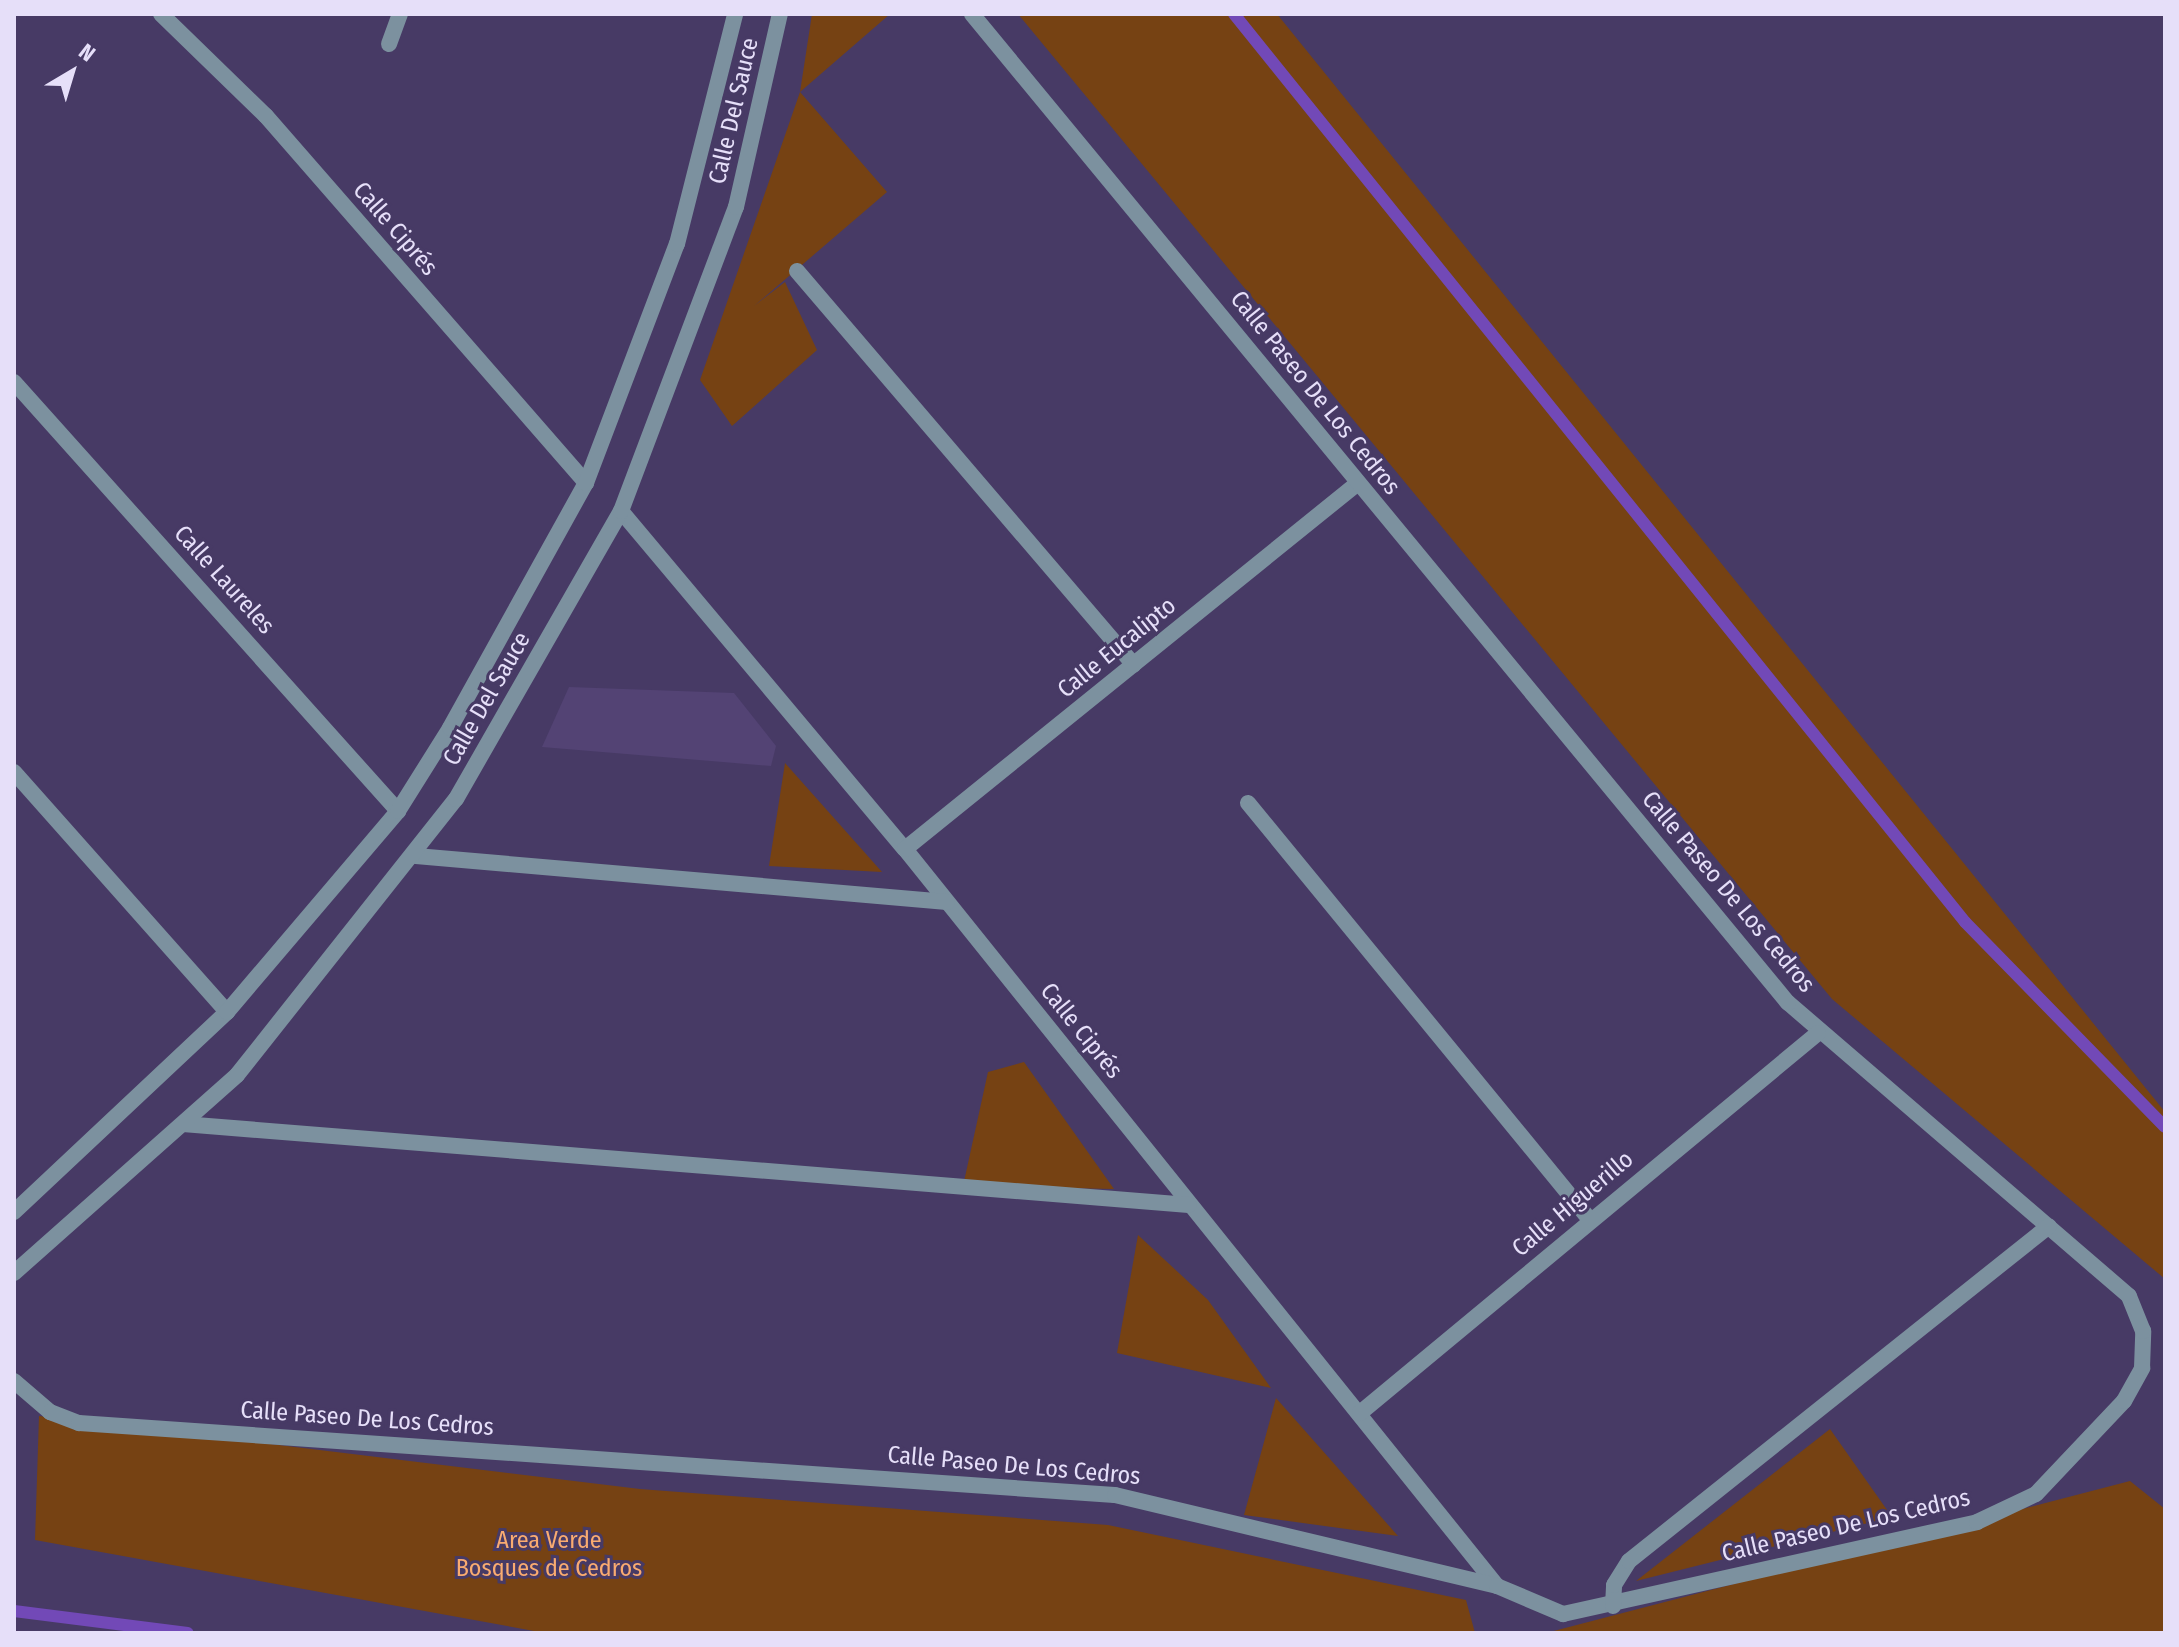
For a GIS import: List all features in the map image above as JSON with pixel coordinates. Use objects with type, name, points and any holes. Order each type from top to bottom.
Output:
[{"type":"street","name":"Calle Ciprés","points":[[161,14],[266,116],[586,483]]},
{"type":"street","points":[[389,44],[400,14]]},
{"type":"street","name":"Calle Del Sauce","points":[[14,1212],[182,1062],[398,811],[586,483],[677,244],[735,14]]},
{"type":"street","name":"Calle Del Sauce","points":[[14,1273],[237,1075],[416,856],[621,511],[736,207],[780,14]]},
{"type":"street","name":"Calle Paseo De Los Cedros","points":[[14,1381],[50,1412],[79,1423],[1115,1495],[1497,1586],[1563,1614],[1613,1606],[1977,1522],[2036,1494],[2084,1450],[2142,1368],[2143,1331],[2129,1296],[1818,1033],[1358,483],[972,14]]},
{"type":"street","points":[[797,271],[1134,665]]},
{"type":"street","name":"Calle Laureles","points":[[14,382],[398,811]]},
{"type":"street","name":"Calle Eucalipto","points":[[905,849],[1358,483]]},
{"type":"street","name":"Calle Ciprés","points":[[621,511],[905,849],[1497,1586]]},
{"type":"street","points":[[14,772],[227,1012]]},
{"type":"street","points":[[1248,803],[1590,1220]]},
{"type":"street","points":[[416,856],[947,902]]},
{"type":"street","name":"Calle Higuerillo","points":[[1360,1413],[1818,1033]]},
{"type":"street","points":[[183,1124],[1189,1205]]},
{"type":"street","points":[[1613,1606],[1614,1585],[1629,1561],[2049,1226]]},
{"type":"shaded area","points":[[569,687],[734,693],[776,746],[771,766],[542,747]]},
{"type":"green space","points":[[812,14],[890,14],[800,92]]},
{"type":"green space","points":[[1018,14],[1277,14],[2165,1112],[2165,1279],[1832,999]]},
{"type":"green space","points":[[800,92],[887,192],[754,306],[785,282],[817,350],[732,426],[700,380]]},
{"type":"green space","points":[[785,763],[882,872],[769,866]]},
{"type":"green space","points":[[1024,1062],[1114,1189],[963,1186],[988,1072]]},
{"type":"green space","points":[[1138,1235],[1208,1300],[1271,1388],[1117,1353]]},
{"type":"green space","points":[[1276,1398],[1398,1536],[1244,1515]]},
{"type":"green space","name":"Area Verde Bosques de Cedros","points":[[39,1416],[640,1489],[1108,1525],[1466,1600],[1475,1633],[545,1633],[35,1540]]},
{"type":"green space","points":[[1830,1429],[1892,1517],[1636,1581]]},
{"type":"green space","points":[[2130,1481],[2165,1509],[2165,1633],[1546,1633]]},
{"type":"waterway","points":[[1234,14],[1965,922],[2165,1127]]},
{"type":"waterway","points":[[14,1611],[188,1633]]}]
